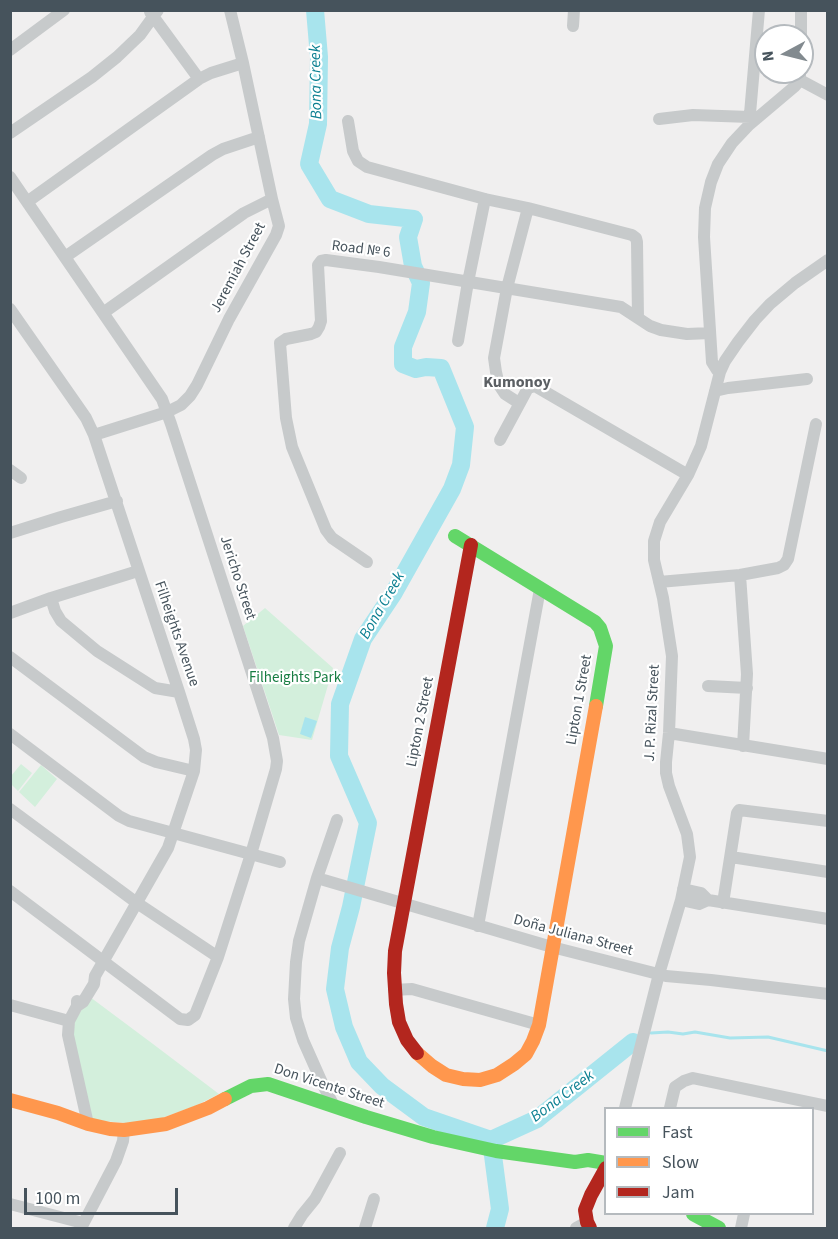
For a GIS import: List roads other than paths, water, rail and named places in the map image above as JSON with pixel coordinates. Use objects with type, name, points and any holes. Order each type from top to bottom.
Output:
[{"type":"street","points":[[10,50],[64,10]]},
{"type":"street","name":"Jeremiah Street","points":[[94,435],[167,412],[181,405],[190,396],[279,226],[230,10]]},
{"type":"street","points":[[573,27],[574,10]]},
{"type":"street","points":[[749,121],[759,10]]},
{"type":"street","points":[[10,133],[92,77],[117,57],[140,35],[154,13],[199,79]]},
{"type":"street","points":[[27,202],[199,79],[243,63]]},
{"type":"street","points":[[720,372],[712,362],[704,237],[705,207],[711,182],[718,164],[749,121],[796,84]]},
{"type":"street","points":[[812,84],[828,95]]},
{"type":"street","points":[[659,119],[693,115],[749,121]]},
{"type":"street","points":[[348,121],[353,151],[358,161],[367,166],[485,199],[632,235],[636,238],[638,318]]},
{"type":"street","points":[[65,257],[212,155],[259,137]]},
{"type":"street","name":"Jericho Street","points":[[10,177],[162,399],[276,750],[276,769],[251,854],[218,957],[195,1015],[188,1020],[180,1019],[104,962]]},
{"type":"street","points":[[104,313],[244,213],[272,199]]},
{"type":"street","points":[[458,341],[485,199]]},
{"type":"street","points":[[519,403],[505,394],[499,385],[494,358],[507,288],[528,208]]},
{"type":"street","name":"J. P. Rizal Street","points":[[625,1107],[689,866],[687,834],[666,773],[672,656],[653,551],[656,532],[688,475],[701,446],[720,372],[738,342],[770,304],[828,260]]},
{"type":"street","name":"Road № 6","points":[[367,562],[332,538],[326,531],[292,447],[289,432],[280,343],[286,339],[316,332],[320,327],[318,265],[321,261],[408,272],[621,307],[650,326],[673,333],[710,333]]},
{"type":"street","name":"Filheights Avenue","points":[[10,309],[86,418],[94,435],[196,750],[194,771],[174,834],[161,862],[95,976],[94,984],[69,1021]]},
{"type":"street","points":[[715,391],[807,379]]},
{"type":"street","points":[[500,440],[528,388],[534,386],[688,475]]},
{"type":"street","points":[[659,582],[740,575],[784,565],[788,559],[816,424]]},
{"type":"street","points":[[10,470],[21,478]]},
{"type":"street","points":[[10,533],[117,501]]},
{"type":"street","name":"Lipton 1 Street","points":[[394,990],[399,1022],[407,1040],[418,1054],[446,1075],[480,1080],[497,1075],[526,1054],[539,1025],[606,655],[604,637],[595,622],[455,536]]},
{"type":"street","name":"Lipton 2 Street","points":[[394,990],[395,951],[471,545]]},
{"type":"street","points":[[10,613],[138,571]]},
{"type":"street","points":[[740,575],[747,687],[743,746]]},
{"type":"street","points":[[478,926],[540,589]]},
{"type":"street","points":[[51,598],[61,621],[98,651],[155,688],[179,692]]},
{"type":"street","points":[[10,657],[144,757],[194,771]]},
{"type":"street","points":[[708,686],[747,687]]},
{"type":"street","points":[[10,734],[119,816],[129,821],[280,862]]},
{"type":"street","points":[[669,734],[828,759]]},
{"type":"street","points":[[10,809],[137,903],[218,957]]},
{"type":"street","points":[[723,903],[739,810],[828,821]]},
{"type":"street","points":[[334,1106],[303,1040],[296,1018],[294,999],[299,941],[337,820]]},
{"type":"street","points":[[731,857],[828,872]]},
{"type":"street","name":"Doña Juliana Street","points":[[317,878],[552,947],[659,974],[828,994]]},
{"type":"street","points":[[10,891],[104,962]]},
{"type":"street","points":[[682,895],[701,893],[708,900],[828,919]]},
{"type":"street","points":[[394,990],[412,989],[539,1025]]},
{"type":"street","points":[[10,1005],[69,1021],[69,1043],[88,1124]]},
{"type":"street","points":[[670,1107],[675,1087],[693,1078],[828,1106]]},
{"type":"street","name":"Don Vicente Street","points":[[10,1100],[88,1124],[124,1130],[166,1124],[208,1108],[241,1090],[260,1084],[277,1086],[433,1137],[492,1150],[575,1162],[588,1169],[604,1169]]},
{"type":"street","points":[[767,1107],[770,1095]]},
{"type":"street","points":[[10,1204],[82,1226],[117,1161],[124,1130]]},
{"type":"street","points":[[294,1228],[315,1199],[340,1153]]},
{"type":"street","points":[[584,1226],[587,1203],[604,1171]]},
{"type":"street","points":[[365,1228],[374,1199]]},
{"type":"street","points":[[695,1215],[718,1228]]},
{"type":"water","points":[[305,717],[317,721],[311,738],[300,734]]},
{"type":"waterway","name":"Bona Creek","points":[[315,10],[319,57],[318,124],[309,164],[330,199],[369,214],[414,219],[408,237],[413,266],[421,283],[417,312],[403,347],[403,364],[416,369],[441,368],[465,427],[461,465],[452,489],[393,594],[363,639],[340,704],[339,756],[368,823],[340,948],[335,989],[344,1027],[359,1062],[382,1086],[424,1117],[491,1140],[537,1119],[633,1042]]},
{"type":"waterway","name":"Bona Creek","points":[[651,1033],[695,1032],[730,1038],[768,1037],[828,1051]]},
{"type":"waterway","points":[[491,1140],[500,1209],[495,1228]]},
{"type":"district","name":"Kumonoy","points":[[517,383]]},
{"type":"park label","name":"Filheights Park","points":[[295,679]]}]
